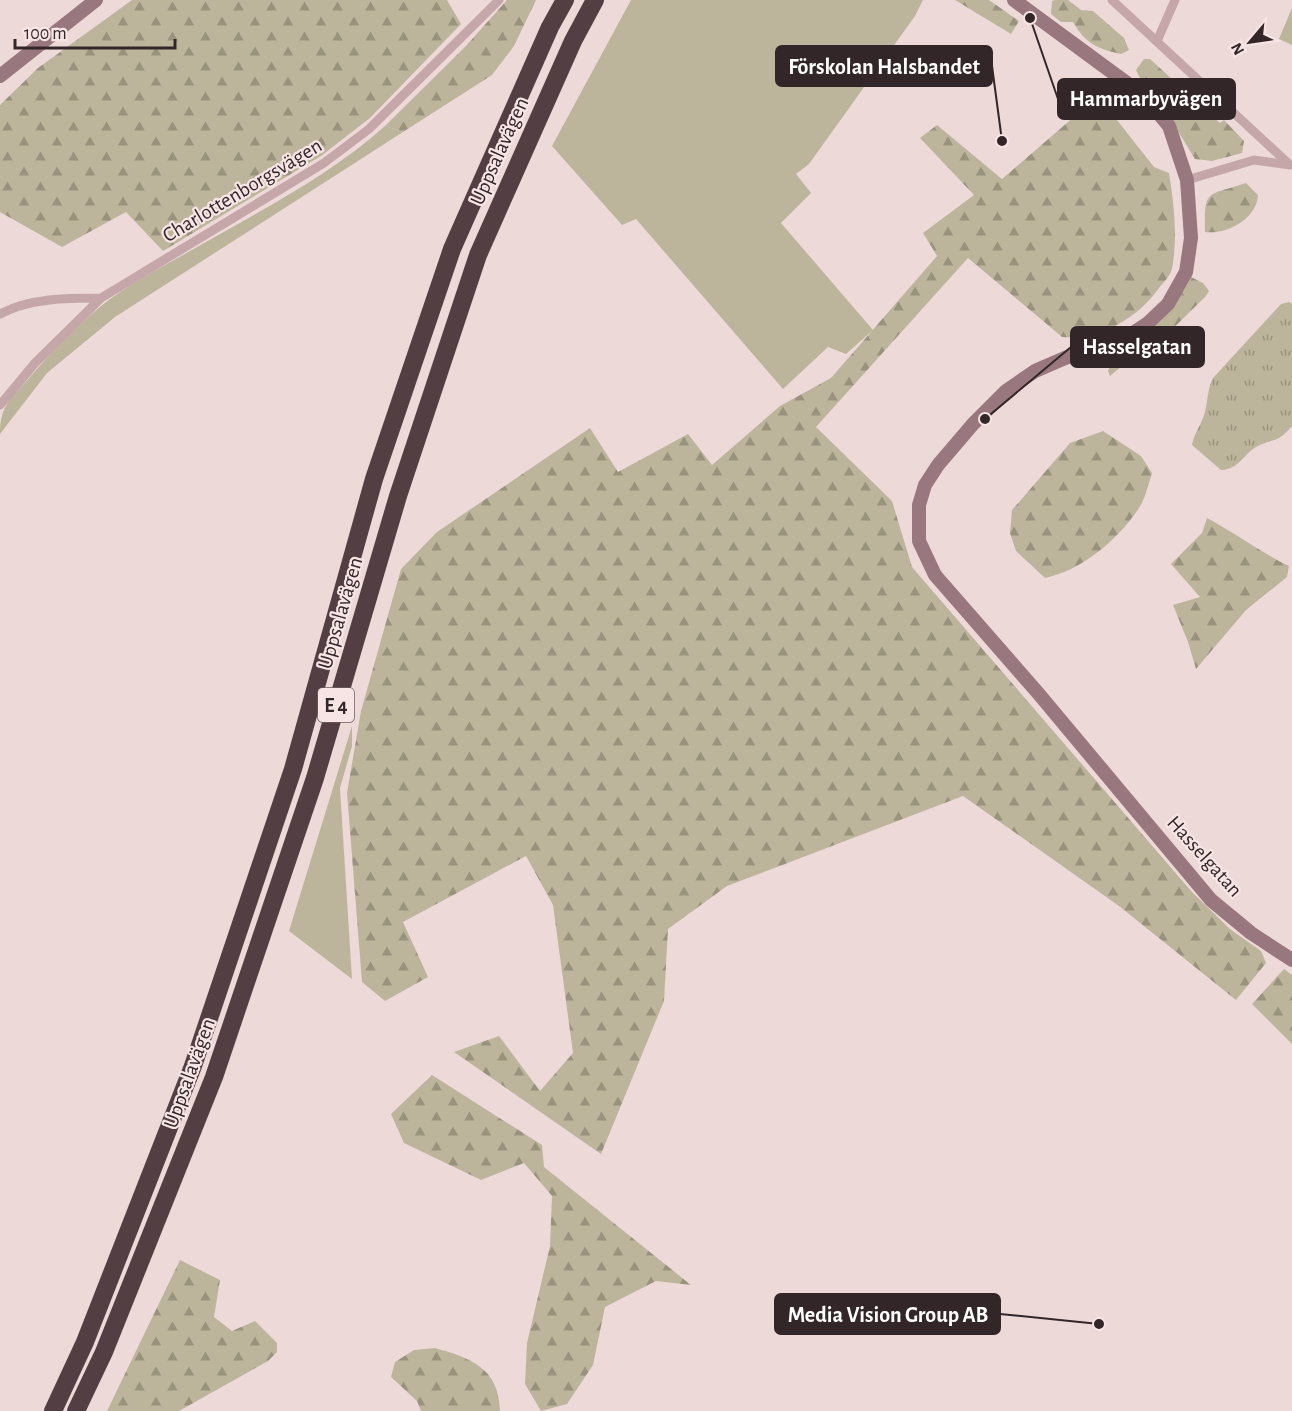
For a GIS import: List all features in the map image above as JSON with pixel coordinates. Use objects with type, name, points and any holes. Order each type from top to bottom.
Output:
[{"type":"highway","name":"Uppsalavägen","points":[[53,1411],[85,1342],[193,1066],[293,769],[374,479],[452,249],[550,27],[565,0]]},
{"type":"highway","name":"Uppsalavägen","points":[[76,1411],[104,1352],[214,1077],[315,778],[398,496],[478,255],[573,41],[594,0]]},
{"type":"street","points":[[0,76],[96,0]]},
{"type":"street","name":"Charlottenborgsvägen","points":[[0,405],[36,363],[101,298],[324,163],[369,129],[499,0]]},
{"type":"street","name":"Hasselgatan","points":[[1014,0],[1143,95],[1169,126],[1187,180],[1191,238],[1186,272],[1168,304],[1148,323],[1127,337],[1035,371],[1006,391],[973,424],[938,465],[925,485],[919,505],[919,541],[934,575],[1038,693],[1211,900],[1251,933],[1292,960]]},
{"type":"street","points":[[1112,0],[1291,165]]},
{"type":"street","points":[[1157,41],[1175,0]]},
{"type":"street","points":[[1187,180],[1254,160],[1291,165]]},
{"type":"street","points":[[0,314],[13,307],[64,298],[101,298]]},
{"type":"green space","points":[[132,0],[447,0],[461,24],[370,118],[321,156],[163,251],[126,212],[62,247],[0,212],[0,105],[38,68]]},
{"type":"green space","points":[[507,0],[536,0],[514,46],[492,75],[403,132],[385,126],[465,47]]},
{"type":"green space","points":[[631,0],[923,0],[915,16],[809,164],[796,174],[811,193],[781,223],[873,330],[846,354],[828,347],[783,389],[636,219],[622,225],[552,146]]},
{"type":"green space","points":[[955,0],[989,0],[1019,21],[1011,34]]},
{"type":"green space","points":[[1068,0],[1081,10],[1093,11],[1124,38],[1129,50],[1121,54],[1092,44],[1073,22],[1061,22],[1051,14],[1052,1]]},
{"type":"green space","points":[[1292,8],[1292,45],[1279,39]]},
{"type":"green space","points":[[1144,59],[1150,59],[1220,123],[1224,120],[1244,141],[1242,153],[1212,161],[1195,159],[1170,118],[1146,90],[1136,70]]},
{"type":"green space","points":[[1098,96],[1154,167],[1169,173],[1174,209],[1174,257],[1170,274],[1150,299],[1129,318],[1104,331],[1076,337],[1062,337],[968,258],[816,427],[892,501],[912,567],[1192,892],[1230,929],[1261,951],[1266,963],[1236,1000],[1119,906],[963,796],[727,886],[668,929],[664,1001],[601,1154],[454,1052],[499,1036],[540,1091],[573,1053],[553,905],[526,856],[403,922],[428,977],[385,1001],[362,982],[347,793],[361,711],[401,569],[437,532],[590,428],[618,472],[688,434],[712,465],[780,406],[831,378],[937,256],[923,233],[974,195],[920,138],[937,125],[1002,179]]},
{"type":"green space","points":[[385,126],[403,132],[115,317],[47,373],[0,434],[2,415],[8,402],[55,349],[101,306],[144,277],[316,178]]},
{"type":"green space","points":[[1246,183],[1258,195],[1253,211],[1232,228],[1205,232],[1207,201],[1211,196]]},
{"type":"green space","points":[[1191,277],[1203,283],[1209,291],[1206,296],[1149,352],[1139,352],[1110,376],[1108,371],[1115,351],[1139,338],[1160,321],[1185,289]]},
{"type":"green space","points":[[1290,302],[1292,304],[1292,426],[1278,438],[1251,450],[1232,468],[1221,470],[1192,445],[1205,412],[1211,382],[1281,304]]},
{"type":"green space","points":[[1103,431],[1141,456],[1152,473],[1144,498],[1129,522],[1097,553],[1072,568],[1045,578],[1016,551],[1010,533],[1012,510],[1070,443]]},
{"type":"green space","points":[[1207,518],[1289,566],[1287,577],[1246,610],[1196,669],[1173,605],[1200,597],[1171,564],[1202,533]]},
{"type":"green space","points":[[352,726],[352,746],[340,788],[352,979],[289,931]]},
{"type":"green space","points":[[1284,969],[1292,975],[1292,1044],[1252,1004]]},
{"type":"green space","points":[[432,1075],[542,1145],[544,1167],[691,1285],[656,1281],[605,1307],[593,1365],[567,1404],[541,1411],[525,1384],[527,1343],[550,1246],[552,1196],[524,1163],[481,1180],[404,1143],[391,1114]]},
{"type":"green space","points":[[180,1260],[220,1280],[214,1317],[232,1331],[255,1321],[277,1343],[277,1352],[268,1361],[179,1411],[107,1411]]},
{"type":"green space","points":[[435,1348],[460,1356],[481,1367],[494,1384],[500,1411],[421,1411],[417,1401],[391,1377],[395,1362],[414,1350]]},
{"type":"place","name":"Hammarbyvägen","points":[[1030,18]]},
{"type":"place","name":"Förskolan Halsbandet","points":[[1002,141]]},
{"type":"place","name":"Hasselgatan","points":[[985,419]]},
{"type":"place","name":"Media Vision Group AB","points":[[1099,1324]]}]
